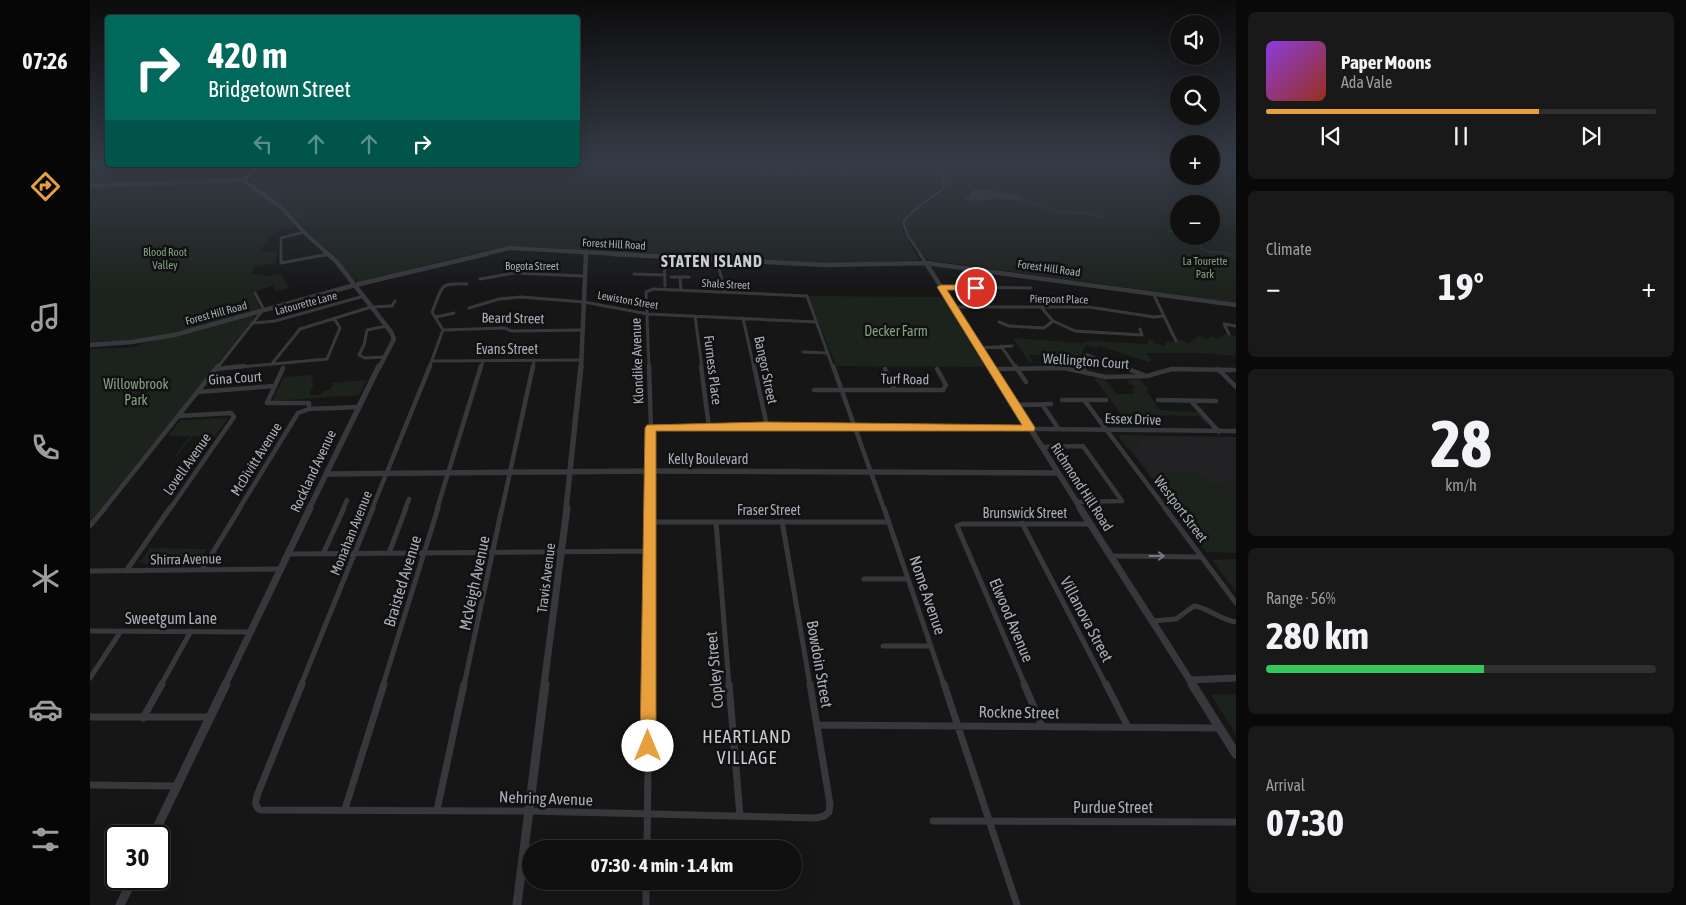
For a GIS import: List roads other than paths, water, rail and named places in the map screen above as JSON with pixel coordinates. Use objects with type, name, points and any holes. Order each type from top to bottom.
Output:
[{"type":"street","points":[[280,206],[304,232],[336,261],[387,326],[367,330],[359,355],[365,358],[385,356]]},
{"type":"street","name":"Richmond Hill Road","points":[[918,206],[903,222],[908,236],[1236,754]]},
{"type":"street","points":[[304,232],[281,238],[281,263],[329,254]]},
{"type":"street","name":"Forest Hill Road","points":[[90,345],[159,338],[262,312],[355,285],[504,249],[825,265],[926,263],[960,266],[1235,306]]},
{"type":"street","name":"Travis Avenue","points":[[517,905],[572,472],[582,360],[586,253]]},
{"type":"street","points":[[664,257],[665,286]]},
{"type":"street","points":[[717,260],[725,292]]},
{"type":"street","name":"Bogota Street","points":[[480,280],[514,272],[585,276]]},
{"type":"street","points":[[634,274],[665,275]]},
{"type":"street","points":[[671,277],[689,277]]},
{"type":"street","points":[[680,277],[681,290]]},
{"type":"street","points":[[443,330],[432,312],[444,286],[448,283],[467,284]]},
{"type":"street","points":[[941,287],[1031,288]]},
{"type":"street","name":"Shale Street","points":[[646,292],[653,289],[807,296]]},
{"type":"street","name":"Klondike Avenue","points":[[646,292],[651,428],[647,840]]},
{"type":"street","points":[[90,526],[262,312],[263,308],[256,293]]},
{"type":"street","points":[[1153,293],[1176,341]]},
{"type":"street","name":"Latourette Lane","points":[[253,322],[275,321],[364,296]]},
{"type":"street","name":"Nome Avenue","points":[[807,296],[872,471],[1017,905]]},
{"type":"street","name":"Lewiston Street","points":[[469,308],[492,301],[514,298],[584,302],[648,314],[816,322]]},
{"type":"street","points":[[272,365],[297,330],[371,307],[392,306],[395,301]]},
{"type":"street","name":"Pierpont Place","points":[[952,307],[1089,307],[1154,317],[1164,316]]},
{"type":"street","points":[[1041,307],[1053,321],[1078,332],[1142,335],[1140,328]]},
{"type":"street","points":[[436,318],[454,313]]},
{"type":"street","name":"Furness Place","points":[[695,316],[710,427]]},
{"type":"street","points":[[216,369],[327,359],[340,328],[334,318]]},
{"type":"street","name":"Bangor Street","points":[[743,318],[766,426]]},
{"type":"street","points":[[999,322],[1009,326],[1041,328],[1053,321]]},
{"type":"street","points":[[1230,334],[1224,324],[1236,326]]},
{"type":"street","name":"Rockland Avenue","points":[[159,825],[358,407],[394,339],[387,326]]},
{"type":"street","name":"Beard Street","points":[[443,330],[504,328],[512,331],[583,330]]},
{"type":"street","name":"Monahan Avenue","points":[[260,810],[256,807],[255,803],[258,793],[432,362],[443,330]]},
{"type":"street","points":[[1001,346],[1026,382]]},
{"type":"street","points":[[980,348],[1012,346]]},
{"type":"street","points":[[803,352],[827,352]]},
{"type":"street","points":[[1086,373],[1082,363],[1086,356],[1147,376]]},
{"type":"street","name":"McVeigh Avenue","points":[[437,810],[534,360]]},
{"type":"street","name":"Evans Street","points":[[432,362],[582,360]]},
{"type":"street","name":"Braisted Avenue","points":[[345,809],[483,361]]},
{"type":"street","name":"Gina Court","points":[[283,368],[268,404],[309,403],[309,409]]},
{"type":"street","name":"Wellington Court","points":[[993,369],[1064,368],[1102,376],[1147,376],[1172,368],[1236,370]]},
{"type":"street","points":[[1125,368],[1132,376]]},
{"type":"street","points":[[885,369],[895,390]]},
{"type":"street","name":"Turf Road","points":[[814,390],[946,390],[946,386],[937,369]]},
{"type":"street","points":[[1218,369],[1236,388]]},
{"type":"street","name":"Gina Court","points":[[198,392],[274,386]]},
{"type":"street","points":[[1062,400],[1106,400]]},
{"type":"street","name":"Westport Street","points":[[1084,400],[1236,603]]},
{"type":"street","points":[[1158,400],[1216,401]]},
{"type":"street","points":[[1191,401],[1219,432]]},
{"type":"street","points":[[1042,404],[1058,428]]},
{"type":"street","points":[[1015,405],[1051,404]]},
{"type":"street","points":[[309,409],[358,407]]},
{"type":"street","name":"McDivitt Avenue","points":[[202,570],[298,413],[309,409]]},
{"type":"street","name":"Lovell Avenue","points":[[126,570],[234,417],[231,413],[178,416]]},
{"type":"street","name":"Essex Drive","points":[[651,428],[766,426],[1236,431]]},
{"type":"street","points":[[1042,447],[1084,446],[1122,501],[1077,502]]},
{"type":"street","name":"Kelly Boulevard","points":[[327,474],[650,471],[1058,473]]},
{"type":"street","points":[[389,553],[409,499]]},
{"type":"street","points":[[323,554],[347,500]]},
{"type":"street","name":"Bowdoin Street","points":[[782,521],[830,804],[829,812]]},
{"type":"street","name":"Fraser Street","points":[[650,522],[889,522]]},
{"type":"street","name":"Copley Street","points":[[716,522],[740,816]]},
{"type":"street","name":"Villanova Street","points":[[1022,524],[1128,727]]},
{"type":"street","name":"Brunswick Street","points":[[958,525],[1091,524]]},
{"type":"street","name":"Elwood Avenue","points":[[958,525],[957,528],[1042,726]]},
{"type":"street","points":[[288,554],[650,550]]},
{"type":"street","points":[[1112,556],[1202,557]]},
{"type":"street","name":"Shirra Avenue","points":[[90,571],[282,569]]},
{"type":"street","points":[[864,579],[908,578]]},
{"type":"street","points":[[1152,621],[1174,620],[1190,607],[1198,606],[1225,620],[1236,622]]},
{"type":"street","points":[[90,678],[121,631]]},
{"type":"street","name":"Sweetgum Lane","points":[[90,632],[252,632]]},
{"type":"street","points":[[143,718],[191,632]]},
{"type":"street","points":[[883,646],[931,646]]},
{"type":"street","points":[[1190,680],[1236,678]]},
{"type":"street","points":[[90,717],[211,717]]},
{"type":"street","name":"Rockne Street","points":[[817,725],[1220,728]]},
{"type":"street","points":[[90,785],[178,786]]},
{"type":"street","name":"Nehring Avenue","points":[[260,810],[529,811],[816,818],[824,816],[829,812]]},
{"type":"street","name":"Purdue Street","points":[[933,821],[1236,822]]},
{"type":"street","points":[[120,905],[128,890]]},
{"type":"street","points":[[646,890],[646,905]]},
{"type":"waterway","points":[[1041,206],[1057,211]]},
{"type":"waterway","points":[[292,212],[299,217]]},
{"type":"waterway","points":[[1060,212],[1084,213],[1103,217]]},
{"type":"waterway","points":[[1201,245],[1200,248],[1211,252],[1224,252],[1236,257]]},
{"type":"district","name":"STATEN ISLAND","points":[[712,261]]},
{"type":"district","name":"HEARTLAND VILLAGE","points":[[747,748]]},
{"type":"park label","name":"Blood Root Valley","points":[[165,258]]},
{"type":"park label","name":"La Tourette Park","points":[[1205,267]]},
{"type":"park label","name":"Decker Farm","points":[[896,331]]},
{"type":"park label","name":"Willowbrook Park","points":[[136,392]]}]
